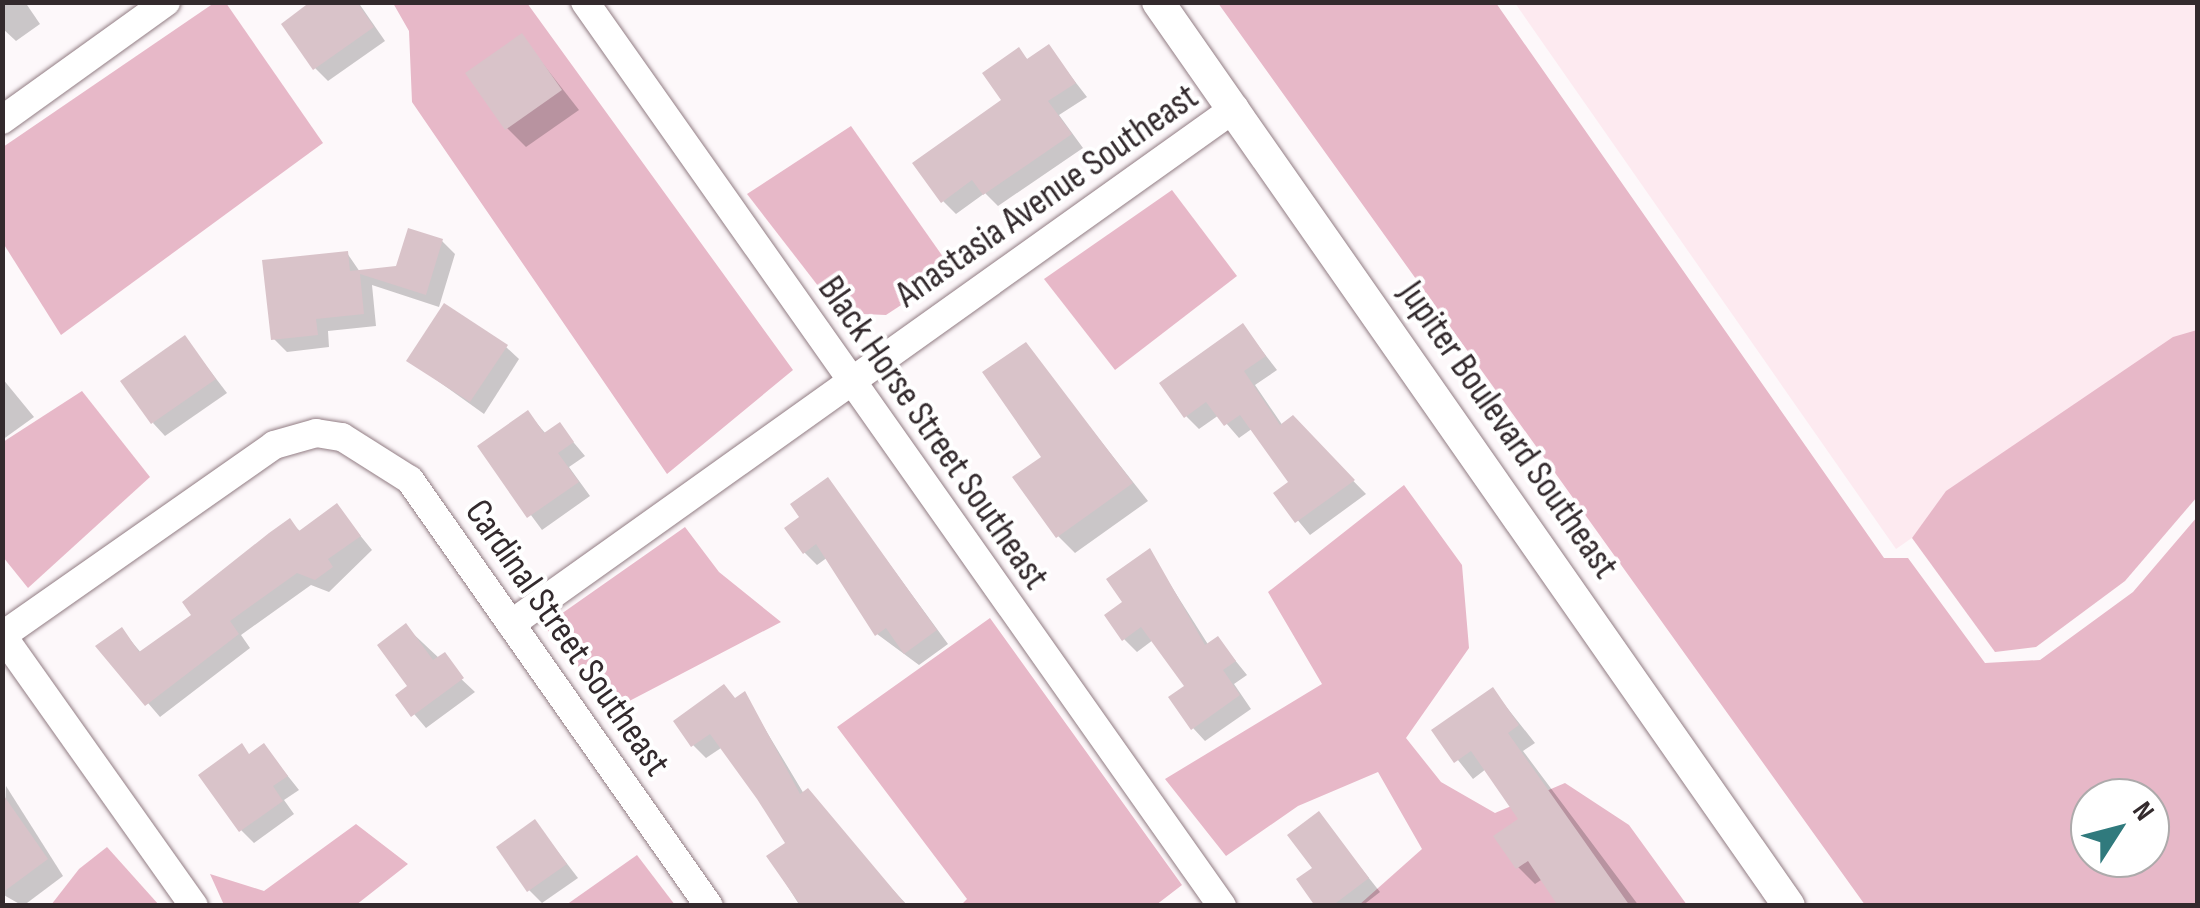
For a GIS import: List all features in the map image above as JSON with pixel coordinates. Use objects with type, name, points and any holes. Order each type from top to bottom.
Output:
[{"type":"street","points":[[2,120],[166,2]]},
{"type":"street","name":"Black Horse Street Southeast","points":[[586,2],[1222,906]]},
{"type":"street","name":"Jupiter Boulevard Southeast","points":[[1158,2],[1789,906]]},
{"type":"street","name":"Anastasia Avenue Southeast","points":[[511,624],[1235,108]]},
{"type":"street","name":"Cardinal Street Southeast","points":[[3,635],[274,446],[316,433],[342,437],[410,480],[709,906]]},
{"type":"street","points":[[3,635],[194,906]]},
{"type":"shaded area","points":[[214,3],[226,3],[323,143],[61,335],[3,243],[3,147]]},
{"type":"shaded area","points":[[393,3],[527,3],[793,370],[667,474],[412,102],[409,31]]},
{"type":"shaded area","points":[[1218,3],[1496,3],[1884,558],[1908,558],[1985,663],[2040,660],[2133,592],[2197,517],[2197,905],[1865,905]]},
{"type":"shaded area","points":[[1515,3],[2197,3],[2197,339],[1896,549]]},
{"type":"shaded area","points":[[851,126],[953,271],[886,315],[839,313],[747,194]]},
{"type":"shaded area","points":[[1172,190],[1237,276],[1115,370],[1044,279]]},
{"type":"shaded area","points":[[2197,330],[2197,497],[2125,581],[2036,647],[1995,652],[1912,538],[1946,491],[2173,337]]},
{"type":"shaded area","points":[[82,391],[150,477],[28,588],[3,557],[3,442]]},
{"type":"shaded area","points":[[1404,485],[1462,565],[1469,648],[1406,738],[1441,782],[1495,813],[1565,783],[1629,825],[1687,905],[1359,905],[1422,849],[1378,772],[1298,806],[1226,856],[1165,779],[1322,684],[1268,592]]},
{"type":"shaded area","points":[[685,527],[719,572],[781,622],[614,709],[544,626]]},
{"type":"shaded area","points":[[990,618],[1182,885],[1156,905],[961,905],[967,899],[837,727]]},
{"type":"shaded area","points":[[356,824],[408,864],[356,905],[224,905],[210,874],[264,891]]},
{"type":"shaded area","points":[[107,847],[159,905],[51,905],[79,869]]},
{"type":"shaded area","points":[[637,855],[675,905],[566,905]]},
{"type":"building","points":[[310,2],[357,2],[374,27],[313,70],[281,24]]},
{"type":"building","points":[[522,33],[562,90],[505,130],[465,73]]},
{"type":"building","points":[[1049,44],[1076,83],[1048,101],[1072,134],[983,195],[972,180],[941,203],[912,163],[1001,100],[982,73],[1019,47],[1027,59]]},
{"type":"building","points":[[408,228],[443,239],[426,295],[360,274],[364,314],[316,319],[318,335],[271,340],[262,260],[348,251],[350,271],[396,266]]},
{"type":"building","points":[[444,303],[508,345],[470,402],[406,361]]},
{"type":"building","points":[[1243,323],[1266,356],[1244,371],[1280,425],[1293,415],[1355,480],[1295,523],[1273,493],[1288,482],[1240,415],[1224,426],[1206,402],[1184,418],[1159,383]]},
{"type":"building","points":[[185,335],[216,379],[151,424],[120,381]]},
{"type":"building","points":[[1026,342],[1133,483],[1056,538],[1012,477],[1041,457],[982,372]]},
{"type":"building","points":[[528,410],[544,433],[560,422],[574,442],[558,453],[579,482],[527,518],[477,446]]},
{"type":"building","points":[[828,477],[937,630],[904,654],[886,628],[875,636],[816,544],[803,554],[784,528],[799,517],[790,504]]},
{"type":"building","points":[[337,503],[361,536],[328,559],[333,567],[315,580],[297,573],[230,621],[239,634],[145,706],[95,646],[122,627],[139,652],[191,615],[182,602],[269,533],[290,518],[299,531]]},
{"type":"building","points":[[1150,548],[1205,645],[1218,636],[1236,661],[1223,670],[1240,695],[1191,730],[1168,697],[1184,686],[1141,627],[1122,641],[1104,615],[1122,602],[1106,579]]},
{"type":"building","points":[[406,623],[433,660],[445,652],[464,678],[411,717],[395,695],[407,686],[377,645]]},
{"type":"building","points":[[724,684],[735,698],[745,691],[800,794],[808,788],[907,906],[801,906],[766,856],[785,843],[757,799],[710,734],[691,747],[673,721]]},
{"type":"building","points":[[1493,687],[1519,725],[1508,733],[1630,906],[1558,906],[1528,861],[1516,869],[1493,836],[1518,819],[1471,751],[1454,763],[1431,730]]},
{"type":"building","points":[[242,743],[249,754],[264,743],[288,776],[273,786],[283,801],[239,832],[198,775]]},
{"type":"building","points":[[2,793],[48,859],[2,893]]},
{"type":"building","points":[[1319,811],[1369,878],[1332,906],[1315,906],[1296,879],[1312,868],[1287,835]]},
{"type":"building","points":[[535,819],[567,864],[527,892],[496,847]]}]
